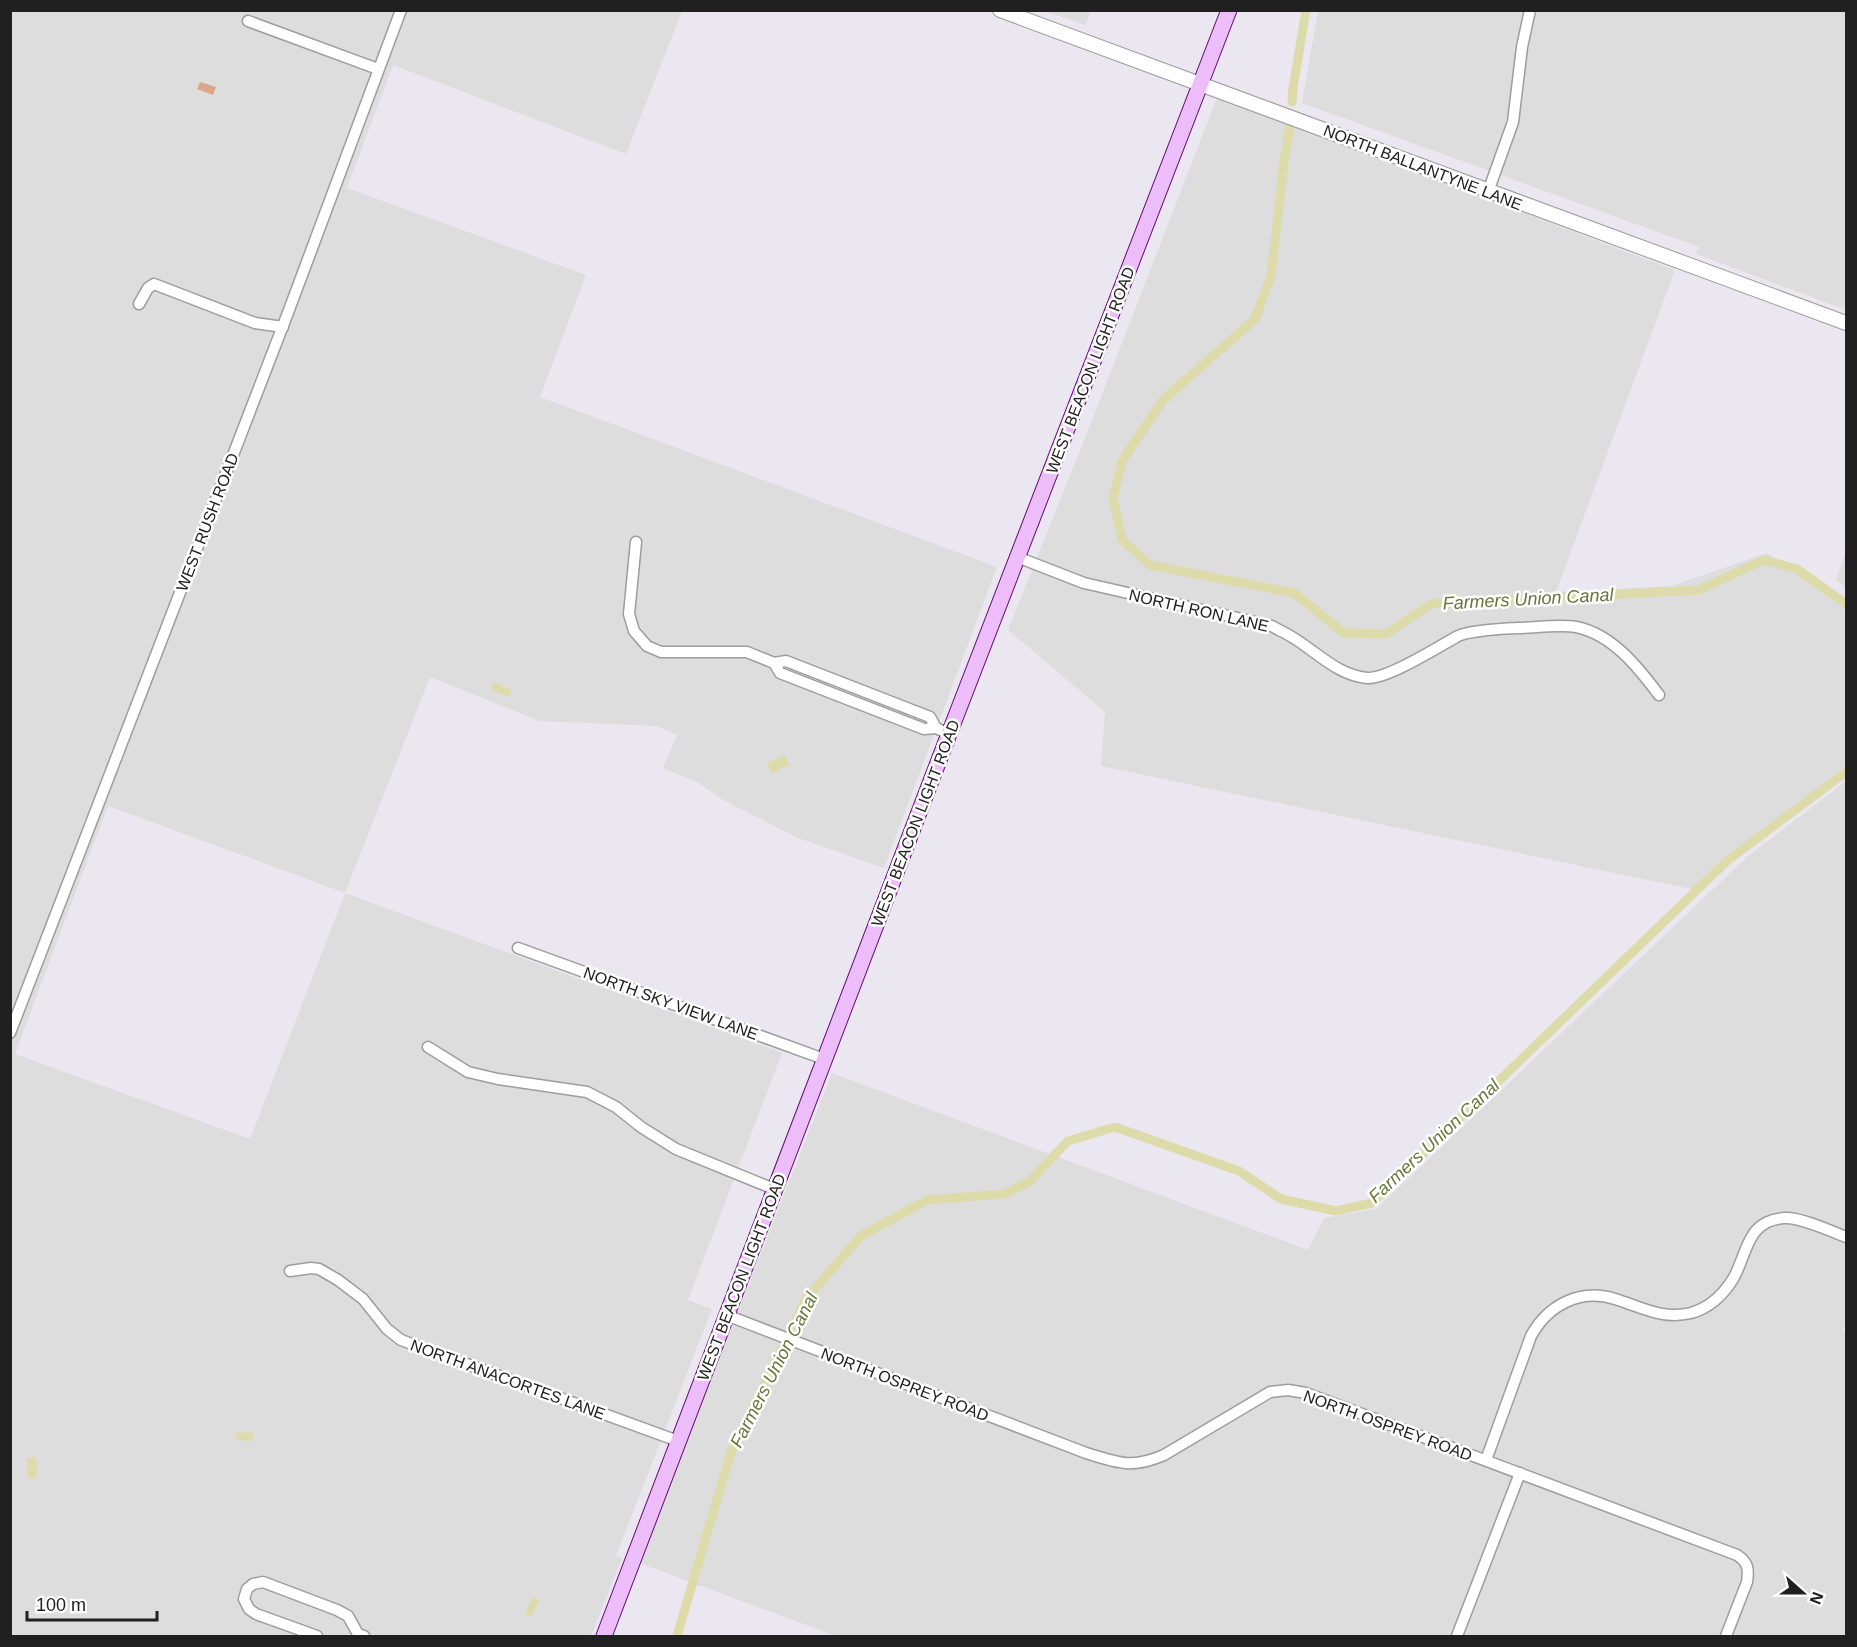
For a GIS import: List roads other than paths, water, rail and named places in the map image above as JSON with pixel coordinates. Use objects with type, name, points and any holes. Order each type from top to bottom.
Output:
[{"type":"main road","name":"WEST BEACON LIGHT ROAD","points":[[604,1636],[824,1059],[943,731],[1017,557],[1229,10]]},
{"type":"street","name":"WEST RUSH ROAD","points":[[10,1033],[283,327],[401,10]]},
{"type":"street","name":"NORTH BALLANTYNE LANE","points":[[1000,10],[1846,323]]},
{"type":"street","points":[[1488,192],[1513,122],[1522,47],[1530,10]]},
{"type":"street","points":[[248,21],[378,69]]},
{"type":"street","points":[[139,304],[148,288],[154,284],[255,323],[283,327]]},
{"type":"street","points":[[636,542],[630,614],[634,632],[647,646],[661,652],[747,652],[774,663],[786,662],[930,717],[943,731]]},
{"type":"street","name":"NORTH RON LANE","points":[[1017,557],[1084,583],[1272,626],[1292,637],[1337,669],[1348,674],[1369,678],[1385,674],[1462,635],[1502,629],[1574,627],[1602,635],[1646,678],[1659,695]]},
{"type":"street","name":"NORTH SKY VIEW LANE","points":[[518,948],[824,1059]]},
{"type":"street","points":[[428,1047],[468,1072],[498,1079],[587,1092],[616,1107],[641,1127],[676,1149],[774,1189]]},
{"type":"street","points":[[1486,1460],[1531,1336],[1536,1326],[1559,1304],[1587,1296],[1604,1296],[1660,1315],[1679,1316],[1710,1304],[1723,1293],[1734,1278],[1748,1240],[1768,1221],[1786,1217],[1797,1219],[1846,1236]]},
{"type":"street","name":"NORTH ANACORTES LANE","points":[[290,1271],[319,1269],[338,1280],[363,1299],[387,1329],[401,1340],[678,1441]]},
{"type":"street","name":"NORTH OSPREY ROAD","points":[[726,1315],[1086,1453],[1127,1464],[1147,1463],[1164,1455],[1270,1392],[1288,1390],[1306,1393],[1737,1555],[1748,1567],[1747,1581],[1726,1636]]},
{"type":"street","points":[[1457,1636],[1520,1473]]},
{"type":"street","points":[[317,1636],[252,1612],[245,1603],[247,1589],[253,1584],[263,1582],[337,1610],[348,1616],[358,1636]]},
{"type":"waterway","name":"Farmers Union Canal","points":[[1292,102],[1306,10]]},
{"type":"waterway","name":"Farmers Union Canal","points":[[1290,127],[1271,276],[1255,319],[1163,400],[1122,461],[1113,498],[1122,540],[1150,565],[1294,593],[1344,633],[1386,634],[1431,604],[1699,590],[1764,560],[1797,569],[1846,604]]},
{"type":"waterway","name":"Farmers Union Canal","points":[[677,1636],[731,1452],[806,1299],[861,1236],[927,1200],[1004,1194],[1029,1182],[1068,1141],[1115,1127],[1239,1171],[1281,1199],[1336,1211],[1372,1203],[1727,861],[1846,772]]}]
